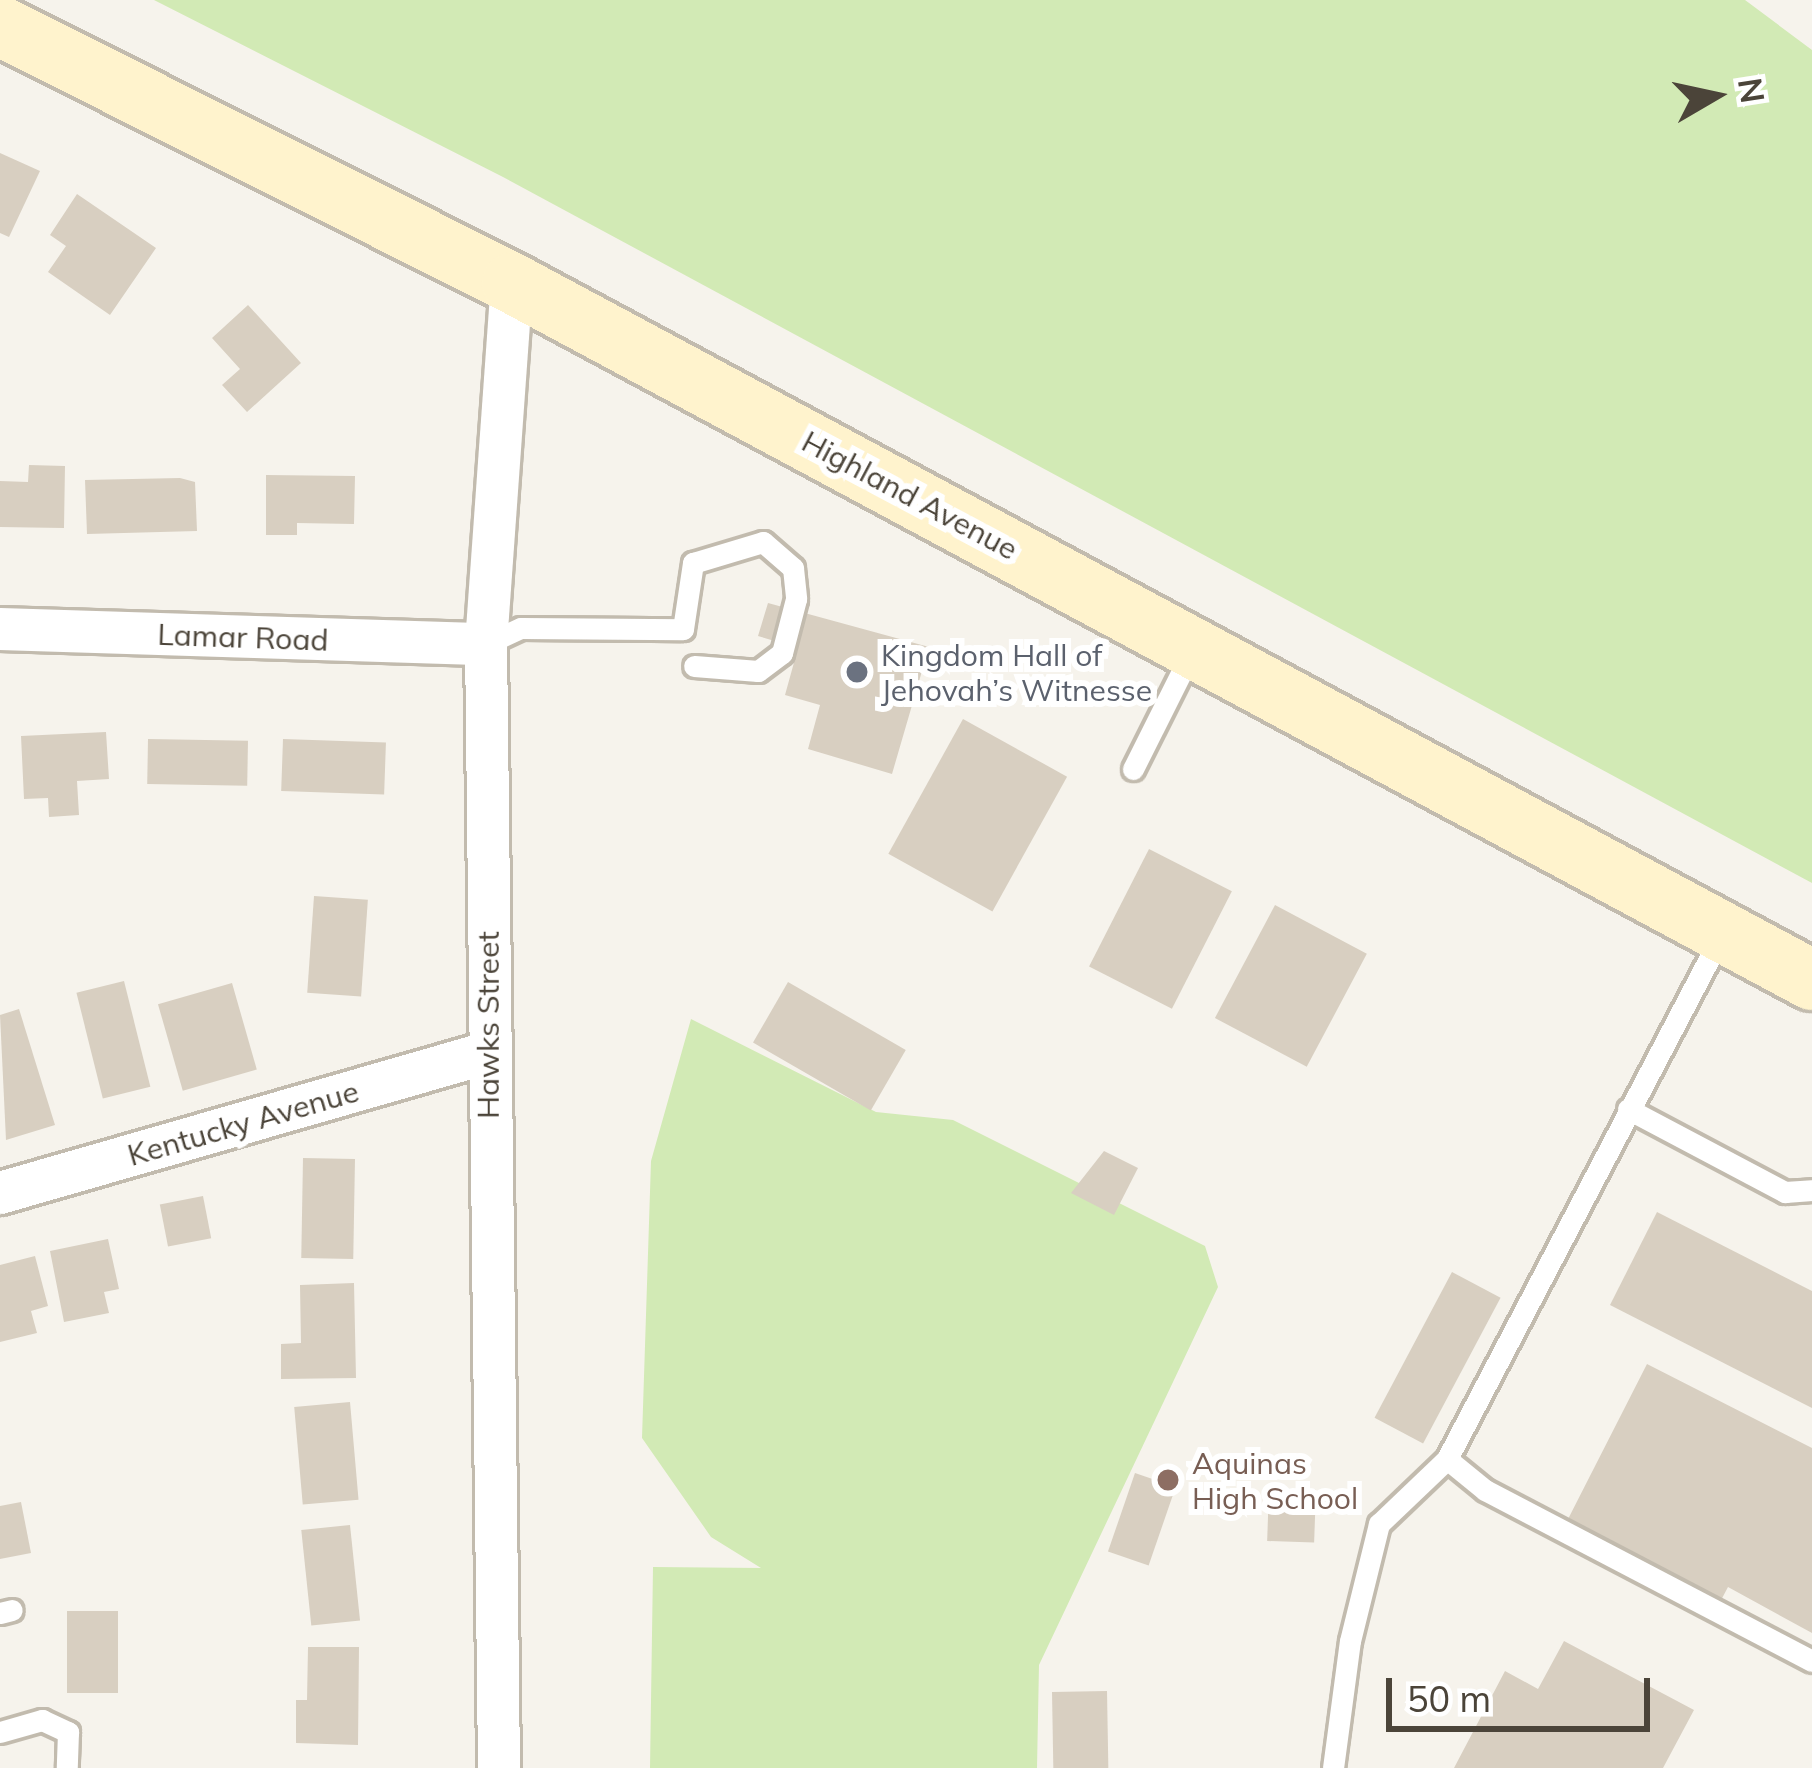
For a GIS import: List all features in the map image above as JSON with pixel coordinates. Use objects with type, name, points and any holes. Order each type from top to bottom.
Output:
[{"type":"main road","name":"Highland Avenue","points":[[0,26],[512,283],[1812,980]]},
{"type":"street","name":"Hawks Street","points":[[500,1768],[487,1053],[486,644],[512,283]]},
{"type":"street","name":"Lamar Road","points":[[0,629],[486,644]]},
{"type":"street","name":"Kentucky Avenue","points":[[0,1193],[487,1053]]},
{"type":"lane","points":[[486,644],[521,628],[682,629],[693,563],[763,542],[780,553],[794,568],[796,599],[782,652],[758,671],[694,667]]},
{"type":"lane","points":[[1133,769],[1194,647]]},
{"type":"lane","points":[[1333,1768],[1349,1640],[1379,1524],[1447,1459],[1722,933]]},
{"type":"lane","points":[[1628,1109],[1785,1192],[1812,1190]]},
{"type":"lane","points":[[1447,1459],[1485,1490],[1812,1661]]},
{"type":"lane","points":[[0,1732],[42,1720],[68,1732],[68,1768]]},
{"type":"green space","points":[[154,0],[1745,0],[1812,50],[1812,883],[503,177]]},
{"type":"green space","points":[[691,1019],[876,1112],[953,1120],[1205,1246],[1218,1287],[1039,1665],[1037,1768],[650,1768],[653,1567],[761,1568],[711,1537],[642,1438],[651,1161]]},
{"type":"building","points":[[0,153],[40,171],[9,237],[0,233]]},
{"type":"building","points":[[77,194],[156,248],[110,315],[48,272],[66,246],[50,235]]},
{"type":"building","points":[[248,305],[301,363],[247,412],[222,385],[240,369],[212,338]]},
{"type":"building","points":[[29,465],[65,466],[64,528],[0,527],[0,481],[28,482]]},
{"type":"building","points":[[266,475],[355,476],[354,524],[297,523],[297,535],[266,535]]},
{"type":"building","points":[[180,478],[195,482],[197,531],[87,534],[85,480]]},
{"type":"building","name":"Kingdom Hall of Jehovah’s Witnesse","points":[[768,603],[929,647],[892,774],[808,749],[820,705],[785,695],[798,648],[758,636]]},
{"type":"building","points":[[963,719],[1067,777],[992,911],[888,854]]},
{"type":"building","points":[[106,732],[109,779],[77,781],[79,815],[49,817],[48,798],[24,799],[21,736]]},
{"type":"building","points":[[148,739],[248,741],[247,786],[147,784]]},
{"type":"building","points":[[283,739],[386,743],[384,795],[281,791]]},
{"type":"building","points":[[1149,849],[1232,891],[1172,1009],[1089,967]]},
{"type":"building","points":[[314,896],[368,900],[361,997],[307,993]]},
{"type":"building","points":[[1275,905],[1367,954],[1307,1067],[1215,1018]]},
{"type":"building","points":[[124,981],[150,1087],[103,1099],[76,993]]},
{"type":"building","points":[[788,982],[906,1050],[871,1111],[753,1043]]},
{"type":"building","points":[[232,983],[257,1070],[183,1091],[158,1004]]},
{"type":"building","points":[[19,1009],[55,1125],[6,1140],[0,1015]]},
{"type":"building","points":[[1104,1151],[1138,1168],[1114,1215],[1071,1193]]},
{"type":"building","points":[[303,1158],[355,1159],[353,1259],[301,1258]]},
{"type":"building","points":[[203,1196],[211,1238],[168,1247],[160,1204]]},
{"type":"building","points":[[1657,1212],[1812,1291],[1812,1408],[1610,1305]]},
{"type":"building","points":[[108,1239],[119,1289],[104,1292],[109,1313],[64,1322],[50,1251]]},
{"type":"building","points":[[35,1256],[48,1306],[31,1311],[37,1333],[0,1342],[0,1265]]},
{"type":"building","points":[[1452,1272],[1501,1298],[1423,1444],[1375,1418]]},
{"type":"building","points":[[354,1283],[356,1378],[281,1379],[281,1344],[301,1343],[300,1285]]},
{"type":"building","points":[[1647,1364],[1812,1448],[1812,1633],[1728,1587],[1719,1604],[1565,1525]]},
{"type":"building","points":[[350,1402],[359,1500],[303,1505],[294,1407]]},
{"type":"building","points":[[1135,1473],[1176,1487],[1149,1565],[1108,1551]]},
{"type":"building","points":[[1269,1488],[1316,1490],[1314,1543],[1267,1541]]},
{"type":"building","points":[[21,1502],[31,1553],[0,1559],[0,1506]]},
{"type":"building","points":[[350,1525],[360,1620],[311,1626],[301,1530]]},
{"type":"building","points":[[67,1611],[118,1611],[118,1693],[67,1693]]},
{"type":"building","points":[[1564,1641],[1694,1710],[1663,1768],[1454,1768],[1505,1671],[1538,1689]]},
{"type":"building","points":[[308,1647],[359,1647],[358,1745],[296,1743],[296,1700],[307,1700]]},
{"type":"building","points":[[1107,1691],[1108,1768],[1053,1768],[1052,1692]]},
{"type":"place","name":"Kingdom Hall of Jehovah’s Witnesse","points":[[857,672]]},
{"type":"place","name":"Aquinas High School","points":[[1168,1480]]}]
